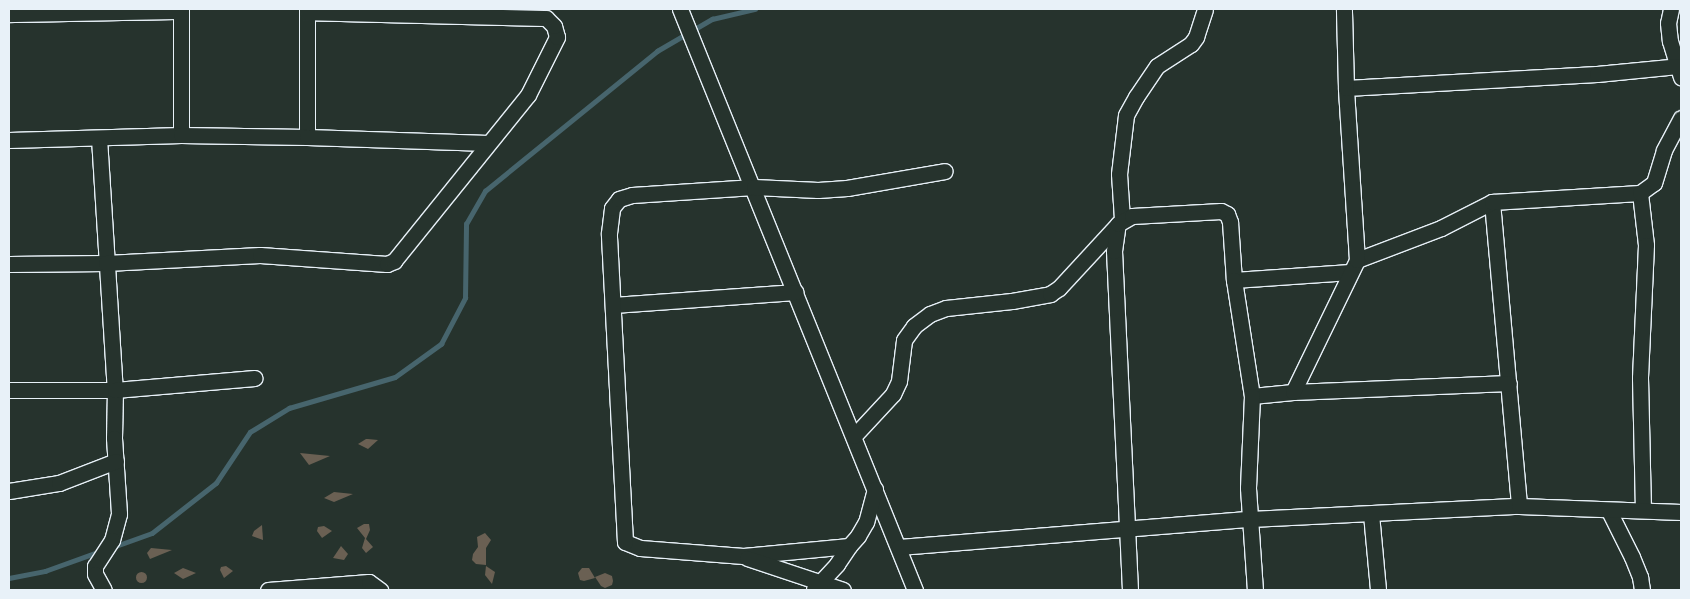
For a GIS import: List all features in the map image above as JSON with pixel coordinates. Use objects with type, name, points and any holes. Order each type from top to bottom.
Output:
[{"type":"street","points":[[680,9],[754,187],[915,590]]},
{"type":"street","points":[[1130,590],[1114,251],[1120,221],[1119,174],[1126,116],[1136,96],[1157,66],[1191,44],[1196,37],[1205,9]]},
{"type":"street","points":[[1293,392],[1353,266],[1344,9]]},
{"type":"street","points":[[1346,88],[1597,74],[1680,72],[1670,41],[1668,24],[1671,9]]},
{"type":"street","points":[[9,14],[181,10],[181,135]]},
{"type":"street","points":[[9,264],[106,263],[260,255],[387,264],[400,257],[488,143],[528,95],[557,37],[554,26],[546,18],[307,10],[306,137]]},
{"type":"street","points":[[1234,280],[1353,266],[1441,228],[1492,202],[1640,193],[1654,183],[1664,150],[1681,118]]},
{"type":"street","points":[[9,140],[181,135],[488,143]]},
{"type":"street","points":[[99,138],[115,390],[119,514],[116,532],[95,566],[95,574],[104,590]]},
{"type":"street","points":[[849,546],[743,556],[640,548],[625,542],[609,232],[612,208],[619,199],[632,195],[754,187],[818,190],[847,188],[945,171]]},
{"type":"street","points":[[1640,193],[1646,245],[1640,378],[1643,510]]},
{"type":"street","points":[[1492,202],[1519,506]]},
{"type":"street","points":[[854,436],[893,394],[899,381],[904,340],[914,326],[930,314],[946,308],[1012,302],[1050,294],[1059,288],[1120,221],[1132,216],[1221,211],[1227,214],[1230,222],[1234,280],[1252,396],[1248,488],[1255,590]]},
{"type":"street","points":[[613,305],[796,292]]},
{"type":"street","points":[[9,390],[115,390],[254,378]]},
{"type":"street","points":[[1252,396],[1293,392],[1509,383]]},
{"type":"street","points":[[9,491],[59,484],[116,461]]},
{"type":"street","points":[[817,586],[858,536],[866,522],[875,489]]},
{"type":"street","points":[[899,548],[1126,527],[1519,506],[1609,511],[1681,512]]},
{"type":"street","points":[[1609,511],[1632,557],[1640,577],[1642,590]]},
{"type":"street","points":[[1371,514],[1378,590]]},
{"type":"street","points":[[743,556],[817,586],[843,590]]},
{"type":"street","points":[[268,590],[337,588],[369,582],[380,590]]},
{"type":"building","points":[[366,439],[378,440],[368,449],[358,444]]},
{"type":"building","points":[[300,453],[330,456],[309,465]]},
{"type":"building","points":[[334,492],[353,494],[334,502],[324,498]]},
{"type":"building","points":[[364,524],[369,524],[370,530],[366,539],[373,547],[366,553],[362,548],[365,538],[357,528]]},
{"type":"building","points":[[262,525],[263,540],[252,536],[254,531]]},
{"type":"building","points":[[324,526],[332,531],[322,538],[317,531],[318,527]]},
{"type":"building","points":[[485,533],[491,540],[486,548],[486,565],[476,564],[472,560],[473,554],[478,547],[477,537]]},
{"type":"building","points":[[341,546],[348,554],[344,560],[333,558]]},
{"type":"building","points":[[151,548],[172,550],[150,559],[147,553]]},
{"type":"building","points":[[226,566],[233,571],[224,578],[220,570],[221,567]]},
{"type":"building","points":[[486,566],[495,572],[492,584],[485,575]]},
{"type":"building","points":[[183,568],[196,573],[183,579],[174,573]]},
{"type":"building","points":[[582,568],[589,568],[595,578],[584,581],[580,580],[578,573]]},
{"type":"building","points":[[139,572],[143,572],[146,577],[145,581],[139,582],[136,579],[136,575]]},
{"type":"building","points":[[605,573],[612,576],[613,581],[612,585],[605,588],[601,586],[595,577]]},
{"type":"waterway","points":[[113,547],[152,533],[216,483],[250,432],[289,408],[395,377],[441,344],[465,298],[466,224],[485,191],[657,51],[712,19],[755,9]]},
{"type":"waterway","points":[[9,578],[45,571],[98,552]]}]
